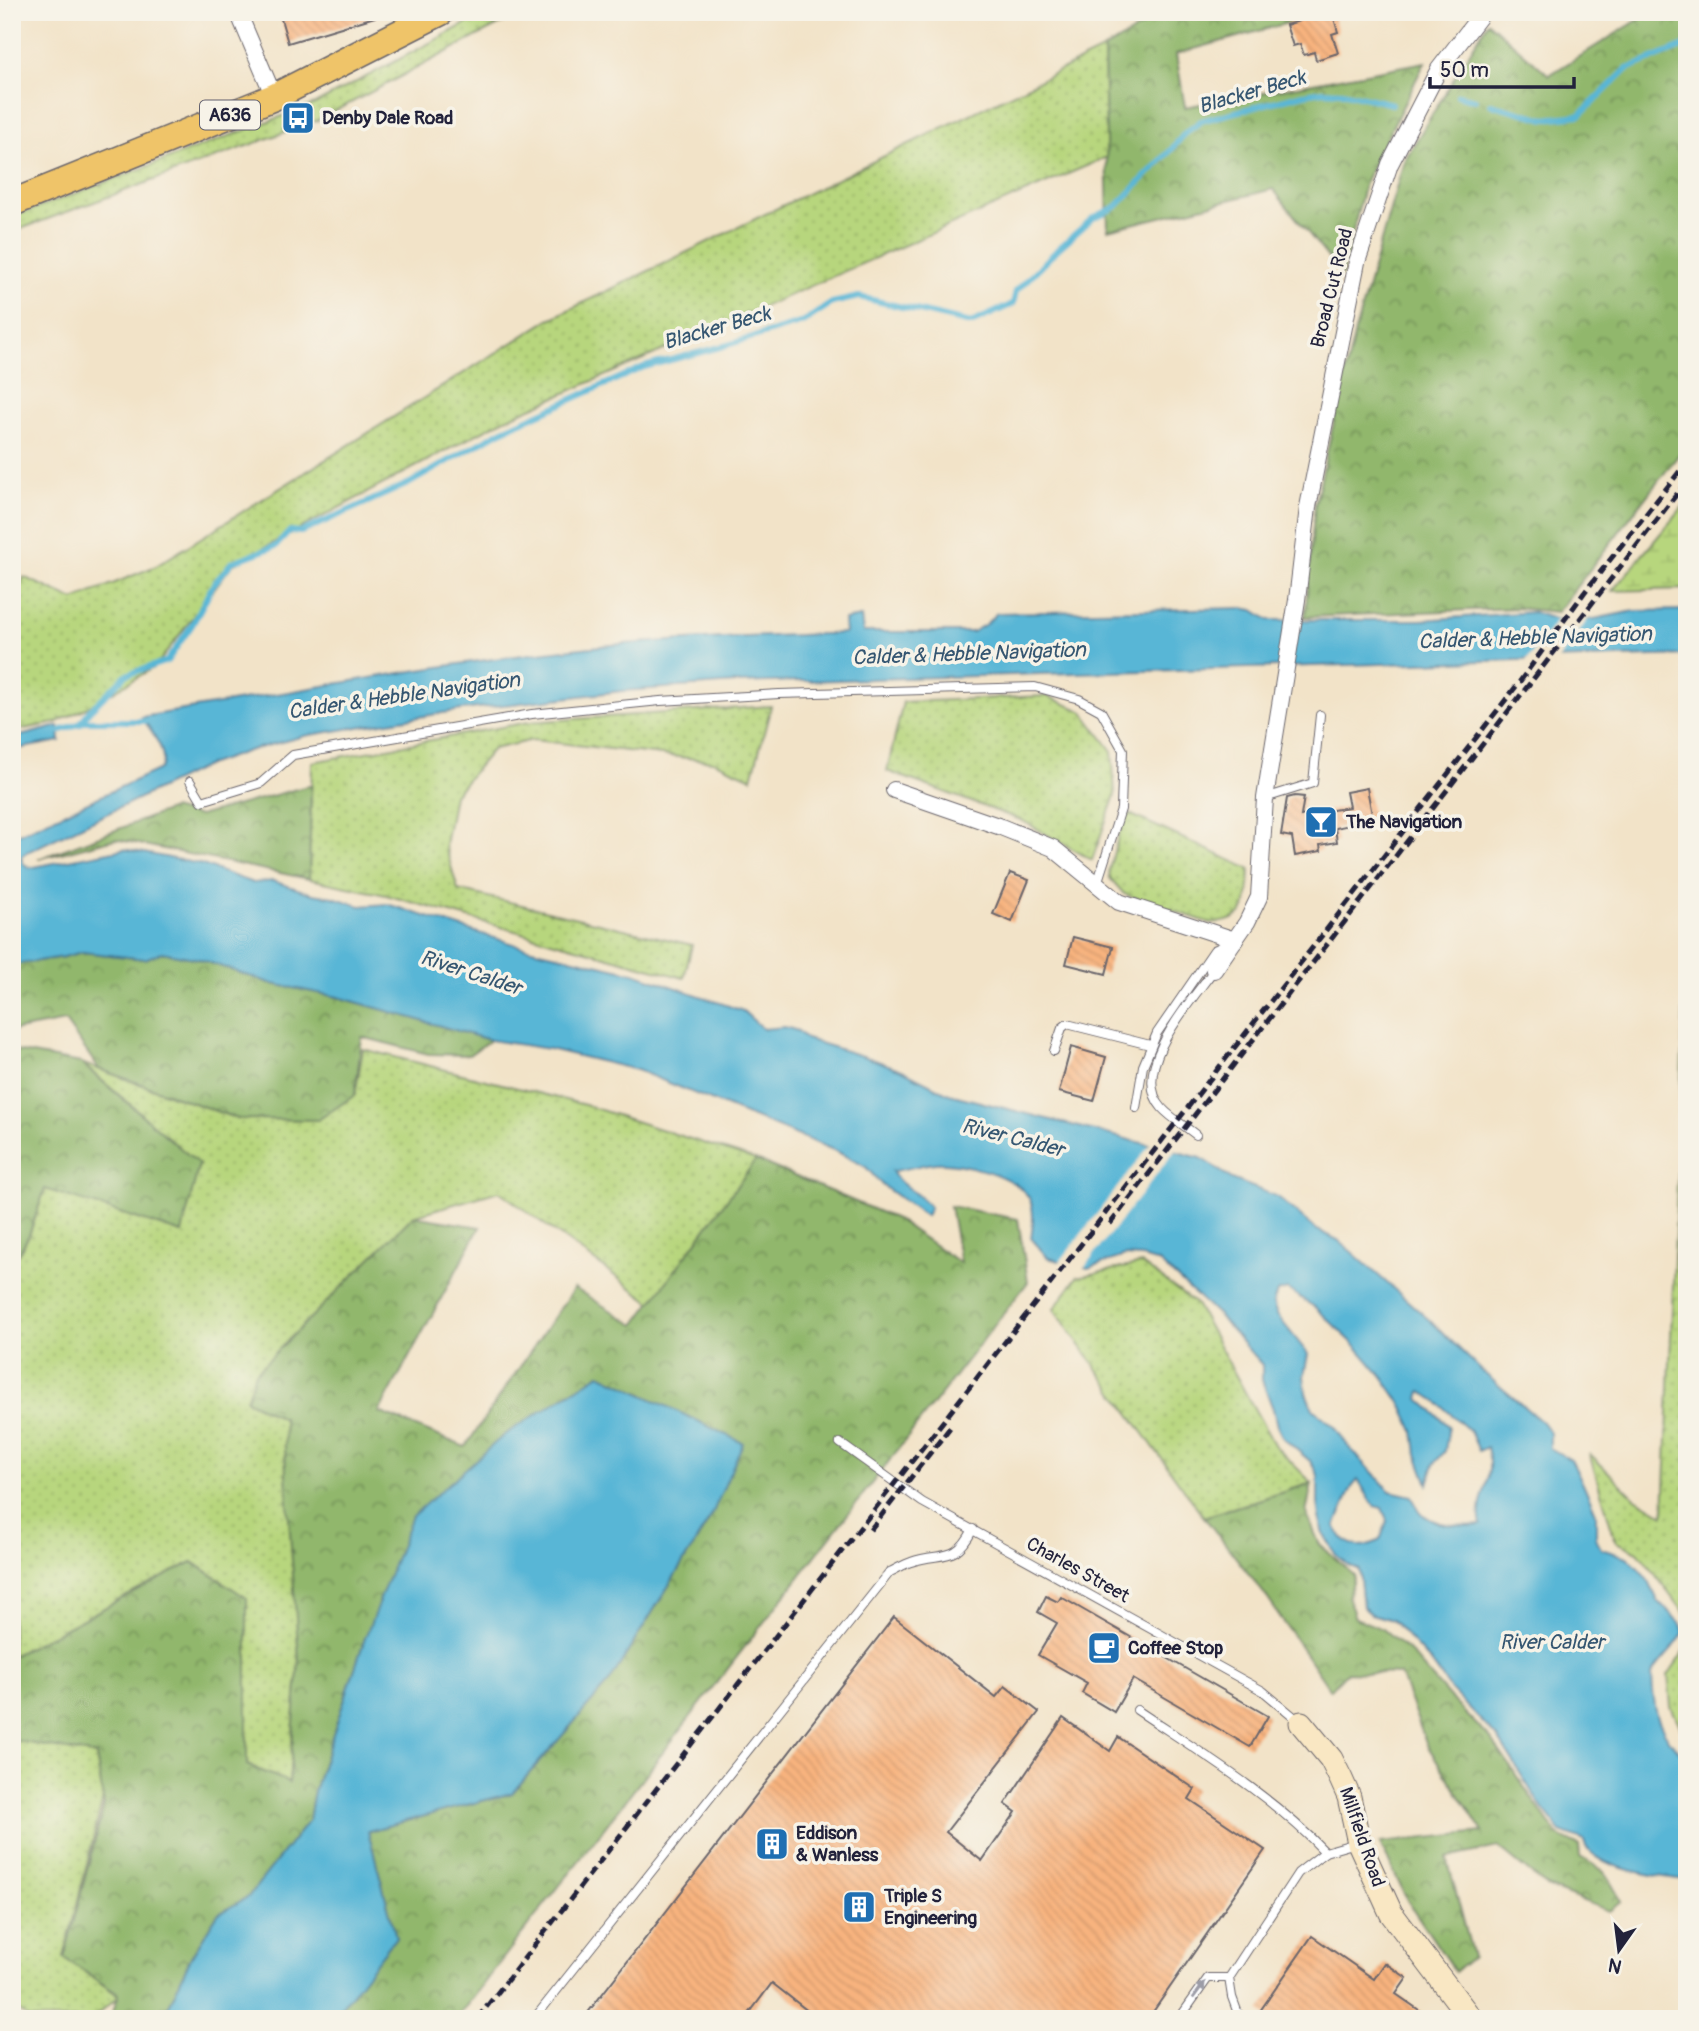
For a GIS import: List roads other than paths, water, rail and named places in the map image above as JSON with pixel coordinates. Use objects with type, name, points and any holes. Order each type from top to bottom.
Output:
[{"type":"main road","name":"A636","points":[[12,204],[274,97],[441,12]]},
{"type":"street","points":[[238,12],[274,97]]},
{"type":"street","name":"Broad Cut Road","points":[[1265,798],[1297,600],[1308,507],[1357,262],[1390,164],[1439,69],[1483,12]]},
{"type":"street","points":[[894,790],[1053,848],[1119,902],[1235,940]]},
{"type":"street","points":[[1214,970],[1255,910],[1259,897],[1265,798]]},
{"type":"street","name":"Millfield Road","points":[[1301,1723],[1331,1759],[1341,1779],[1349,1797],[1359,1843],[1391,1913],[1471,2019]]},
{"type":"lane","points":[[190,781],[202,801],[261,783],[292,755],[533,714],[660,701],[779,694],[1035,687],[1079,699],[1101,711],[1123,750],[1121,809],[1097,884]]},
{"type":"lane","points":[[1265,798],[1313,783],[1320,715]]},
{"type":"lane","points":[[1136,1108],[1143,1066],[1150,1045],[1214,950],[1235,940]]},
{"type":"lane","points":[[1196,1135],[1156,1100],[1153,1087],[1154,1062],[1165,1038],[1214,970]]},
{"type":"lane","points":[[1054,1051],[1062,1028],[1072,1024],[1150,1045]]},
{"type":"lane","name":"Charles Street","points":[[839,1443],[922,1502],[1263,1691],[1301,1723]]},
{"type":"lane","points":[[534,2019],[890,1572],[913,1561],[939,1558],[964,1547],[973,1529]]},
{"type":"lane","points":[[1136,1710],[1233,1775],[1310,1836],[1325,1852]]},
{"type":"lane","points":[[1240,2019],[1229,1979],[1298,1873],[1325,1852],[1359,1843]]},
{"type":"lane","points":[[1179,2019],[1208,1978],[1229,1979]]},
{"type":"water","name":"River Calder","points":[[1242,608],[1253,610],[1269,620],[1421,620],[1533,612],[1554,619],[1594,619],[1634,611],[1687,610],[1687,655],[736,683],[622,691],[461,710],[304,736],[251,750],[208,765],[21,857],[29,868],[124,849],[200,864],[253,883],[273,881],[360,906],[387,904],[523,947],[634,973],[743,1011],[763,1029],[785,1027],[798,1031],[806,1039],[902,1070],[949,1094],[1201,1158],[1232,1179],[1278,1197],[1315,1229],[1338,1240],[1542,1422],[1550,1433],[1550,1448],[1571,1460],[1583,1483],[1596,1513],[1596,1538],[1601,1549],[1627,1557],[1649,1582],[1658,1601],[1681,1624],[1684,1632],[1681,1638],[1652,1674],[1656,1711],[1663,1731],[1687,1759],[1687,1880],[1645,1874],[1613,1865],[1590,1851],[1585,1841],[1561,1832],[1542,1808],[1498,1738],[1451,1690],[1431,1662],[1392,1620],[1371,1614],[1363,1607],[1359,1570],[1336,1555],[1322,1531],[1318,1475],[1310,1461],[1283,1438],[1262,1380],[1262,1365],[1219,1316],[1159,1262],[1125,1256],[1088,1268],[1048,1258],[1031,1238],[1033,1209],[1023,1191],[1014,1183],[987,1171],[959,1164],[935,1163],[892,1171],[930,1207],[926,1216],[883,1186],[866,1167],[836,1151],[637,1070],[549,1049],[490,1040],[338,997],[273,984],[199,959],[162,952],[145,959],[82,952],[12,965],[12,837],[160,769],[163,763],[161,750],[142,717],[429,668],[544,652],[663,641],[845,633],[844,620],[861,617],[863,632],[972,632],[986,624],[997,613]],"holes":[[[1287,1289],[1316,1308],[1357,1347],[1381,1375],[1402,1405],[1414,1431],[1417,1454],[1428,1484],[1434,1464],[1445,1451],[1449,1426],[1419,1399],[1421,1391],[1470,1431],[1479,1451],[1487,1447],[1489,1470],[1480,1507],[1481,1525],[1449,1524],[1426,1517],[1412,1496],[1390,1491],[1348,1446],[1335,1427],[1313,1409],[1306,1393],[1304,1376],[1308,1354],[1277,1315],[1273,1303],[1277,1292]],[[1358,1480],[1374,1506],[1382,1508],[1387,1521],[1380,1540],[1360,1546],[1348,1543],[1335,1526],[1352,1487]]]},
{"type":"water","points":[[59,726],[60,741],[12,750],[12,738]]},
{"type":"water","points":[[600,1374],[743,1443],[711,1517],[610,1681],[512,1793],[368,1831],[396,1937],[332,2019],[163,2019],[191,1957],[218,1914],[248,1897],[309,1820],[314,1791],[365,1638],[412,1516],[504,1435]]},
{"type":"waterway","name":"Blacker Beck","points":[[1491,104],[1545,119],[1580,115],[1627,69],[1687,45]]},
{"type":"waterway","name":"Blacker Beck","points":[[80,724],[89,711],[126,675],[167,661],[192,625],[213,585],[232,562],[276,546],[290,531],[301,532],[410,483],[501,431],[644,367],[803,322],[832,303],[859,297],[971,323],[1013,304],[1016,291],[1059,248],[1093,218],[1116,207],[1185,133],[1201,121],[1323,91],[1342,92],[1392,104]]},
{"type":"waterway","name":"Blacker Beck","points":[[1458,95],[1475,100]]},
{"type":"waterway","name":"Calder & Hebble Navigation","points":[[52,734],[86,721],[151,721]]},
{"type":"railway","points":[[477,2019],[1518,684],[1584,593],[1687,462]]},
{"type":"railway","points":[[1110,1224],[1687,481]]},
{"type":"railway","points":[[870,1530],[952,1425]]},
{"type":"place","name":"Denby Dale Road","points":[[298,118]]},
{"type":"place","name":"The Navigation","points":[[1321,822]]},
{"type":"place","name":"Coffee Stop","points":[[1104,1648]]},
{"type":"place","name":"Eddison & Wanless","points":[[772,1844]]},
{"type":"place","name":"Triple S Engineering","points":[[859,1907]]}]
